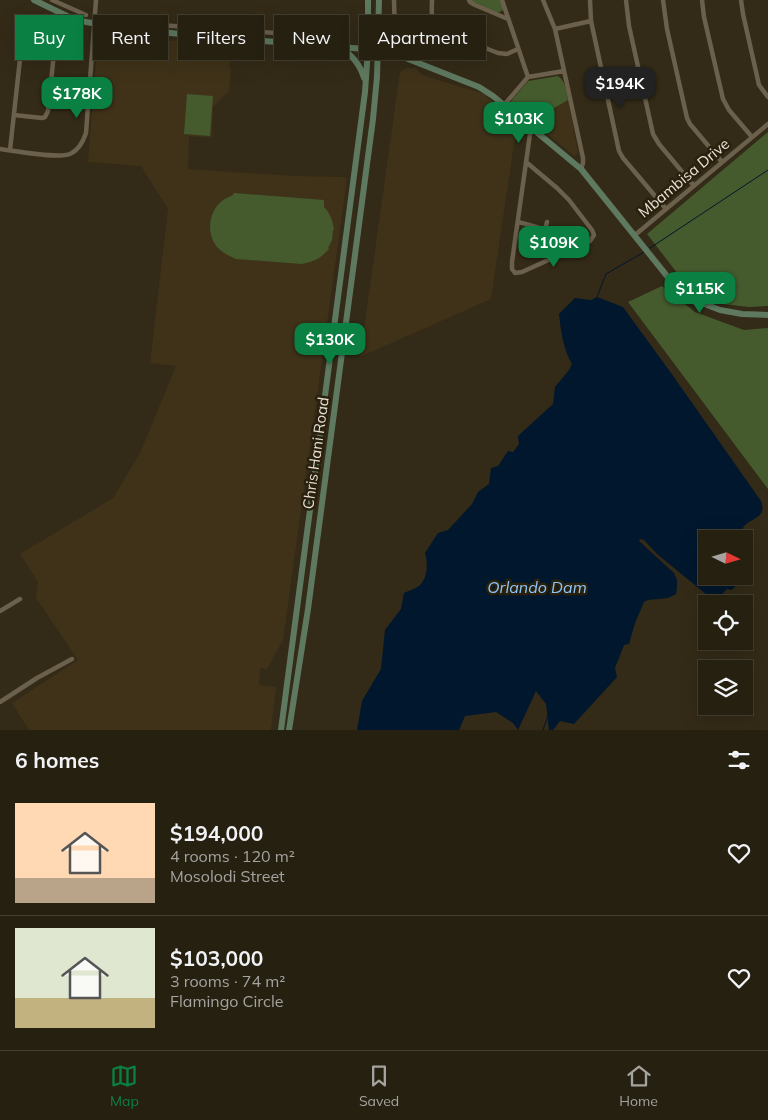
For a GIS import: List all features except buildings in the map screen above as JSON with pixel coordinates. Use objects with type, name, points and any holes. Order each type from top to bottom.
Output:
[{"type":"main road","name":"Mbambisa Drive","points":[[34,0],[66,16],[93,24]]},
{"type":"main road","name":"Chris Hani Road","points":[[368,0],[368,15]]},
{"type":"main road","name":"Chris Hani Road","points":[[379,0],[379,15]]},
{"type":"main road","name":"Mbambisa Drive","points":[[168,33],[274,41]]},
{"type":"main road","points":[[349,54],[359,65],[366,84]]},
{"type":"main road","name":"Chris Hani Road","points":[[281,730],[366,84],[367,60]]},
{"type":"main road","name":"Chris Hani Road","points":[[289,730],[308,609],[372,128],[378,60]]},
{"type":"main road","name":"Mbambisa Drive","points":[[410,60],[479,87],[489,93],[581,169],[635,235]]},
{"type":"main road","points":[[635,235],[668,276],[690,296],[707,306],[732,313],[768,315]]},
{"type":"main road","points":[[296,608],[308,609]]},
{"type":"street","points":[[95,15],[96,0]]},
{"type":"street","points":[[394,0],[395,15]]},
{"type":"street","points":[[432,0],[433,21],[436,29],[498,53],[506,54],[518,49]]},
{"type":"street","points":[[469,0],[475,5],[508,19]]},
{"type":"street","points":[[502,0],[528,78]]},
{"type":"street","points":[[543,0],[555,29],[584,163],[581,169]]},
{"type":"street","points":[[590,0],[591,21],[619,151],[666,209]]},
{"type":"street","points":[[626,0],[629,26],[653,134],[694,186]]},
{"type":"street","points":[[663,0],[667,29],[687,118],[722,162]]},
{"type":"street","points":[[702,0],[704,17],[723,99],[729,110],[752,138]]},
{"type":"street","points":[[741,0],[759,84],[768,97]]},
{"type":"street","points":[[53,10],[55,1],[86,15]]},
{"type":"street","points":[[555,29],[591,21]]},
{"type":"street","points":[[168,26],[274,33]]},
{"type":"street","points":[[0,149],[61,156],[71,154],[81,145],[86,133],[93,38]]},
{"type":"street","points":[[10,150],[14,115],[22,47],[29,44],[52,47],[54,53],[48,111],[45,117],[14,115]]},
{"type":"street","points":[[504,105],[528,78],[564,71]]},
{"type":"street","name":"Mbambisa Drive","points":[[635,235],[768,124]]},
{"type":"street","points":[[526,162],[569,200],[594,233],[594,237],[590,241],[522,272],[515,273],[512,266],[526,162],[531,127]]},
{"type":"street","points":[[518,222],[562,238],[570,250]]},
{"type":"street","points":[[544,230],[547,222]]},
{"type":"street","points":[[0,611],[20,599]]},
{"type":"street","points":[[0,702],[72,658]]},
{"type":"shaded area","points":[[168,40],[178,41],[178,60],[231,60],[229,91],[213,107],[212,138],[189,136],[188,169],[343,177],[347,179],[283,640],[267,669],[260,668],[259,685],[276,687],[271,730],[29,730],[12,703],[78,660],[36,598],[38,582],[20,554],[113,498],[140,453],[176,366],[150,363],[168,209],[141,166],[88,162],[96,60],[168,60]]},
{"type":"shaded area","points":[[406,68],[416,68],[422,75],[484,94],[517,124],[491,299],[360,357],[400,72]]},
{"type":"shaded area","points":[[568,100],[578,153],[574,156],[532,121]]},
{"type":"green space","points":[[471,0],[500,0],[503,10],[496,12]]},
{"type":"green space","points":[[558,76],[564,84],[568,100],[532,121],[512,106],[511,101],[528,81]]},
{"type":"green space","points":[[187,94],[213,96],[210,136],[184,134]]},
{"type":"green space","points":[[768,132],[768,306],[749,307],[722,304],[688,287],[647,234]]},
{"type":"green space","points":[[234,193],[324,200],[324,207],[331,217],[334,230],[329,249],[317,259],[302,264],[236,259],[226,254],[214,243],[210,224],[211,217],[217,206]]},
{"type":"green space","points":[[662,286],[695,312],[744,330],[768,328],[768,489],[628,302]]},
{"type":"water","name":"Orlando Dam","points":[[597,297],[623,307],[761,501],[762,512],[748,522],[742,530],[698,530],[698,585],[736,585],[732,590],[727,589],[721,595],[707,595],[657,554],[644,540],[640,539],[639,541],[674,573],[677,580],[676,594],[668,598],[644,602],[629,644],[624,645],[615,668],[617,677],[574,724],[560,721],[553,730],[549,730],[546,704],[536,691],[518,730],[513,723],[496,712],[465,716],[459,730],[357,730],[362,701],[381,669],[385,630],[401,609],[404,593],[422,583],[426,575],[427,566],[425,553],[438,533],[448,530],[472,504],[478,492],[489,484],[491,468],[498,466],[508,451],[513,452],[519,444],[518,436],[553,404],[555,387],[572,364],[564,346],[559,314],[575,298],[591,300]]},
{"type":"waterway","points":[[650,248],[768,170]]},
{"type":"waterway","points":[[597,297],[606,274],[644,252]]},
{"type":"waterway","points":[[543,730],[548,716]]}]
